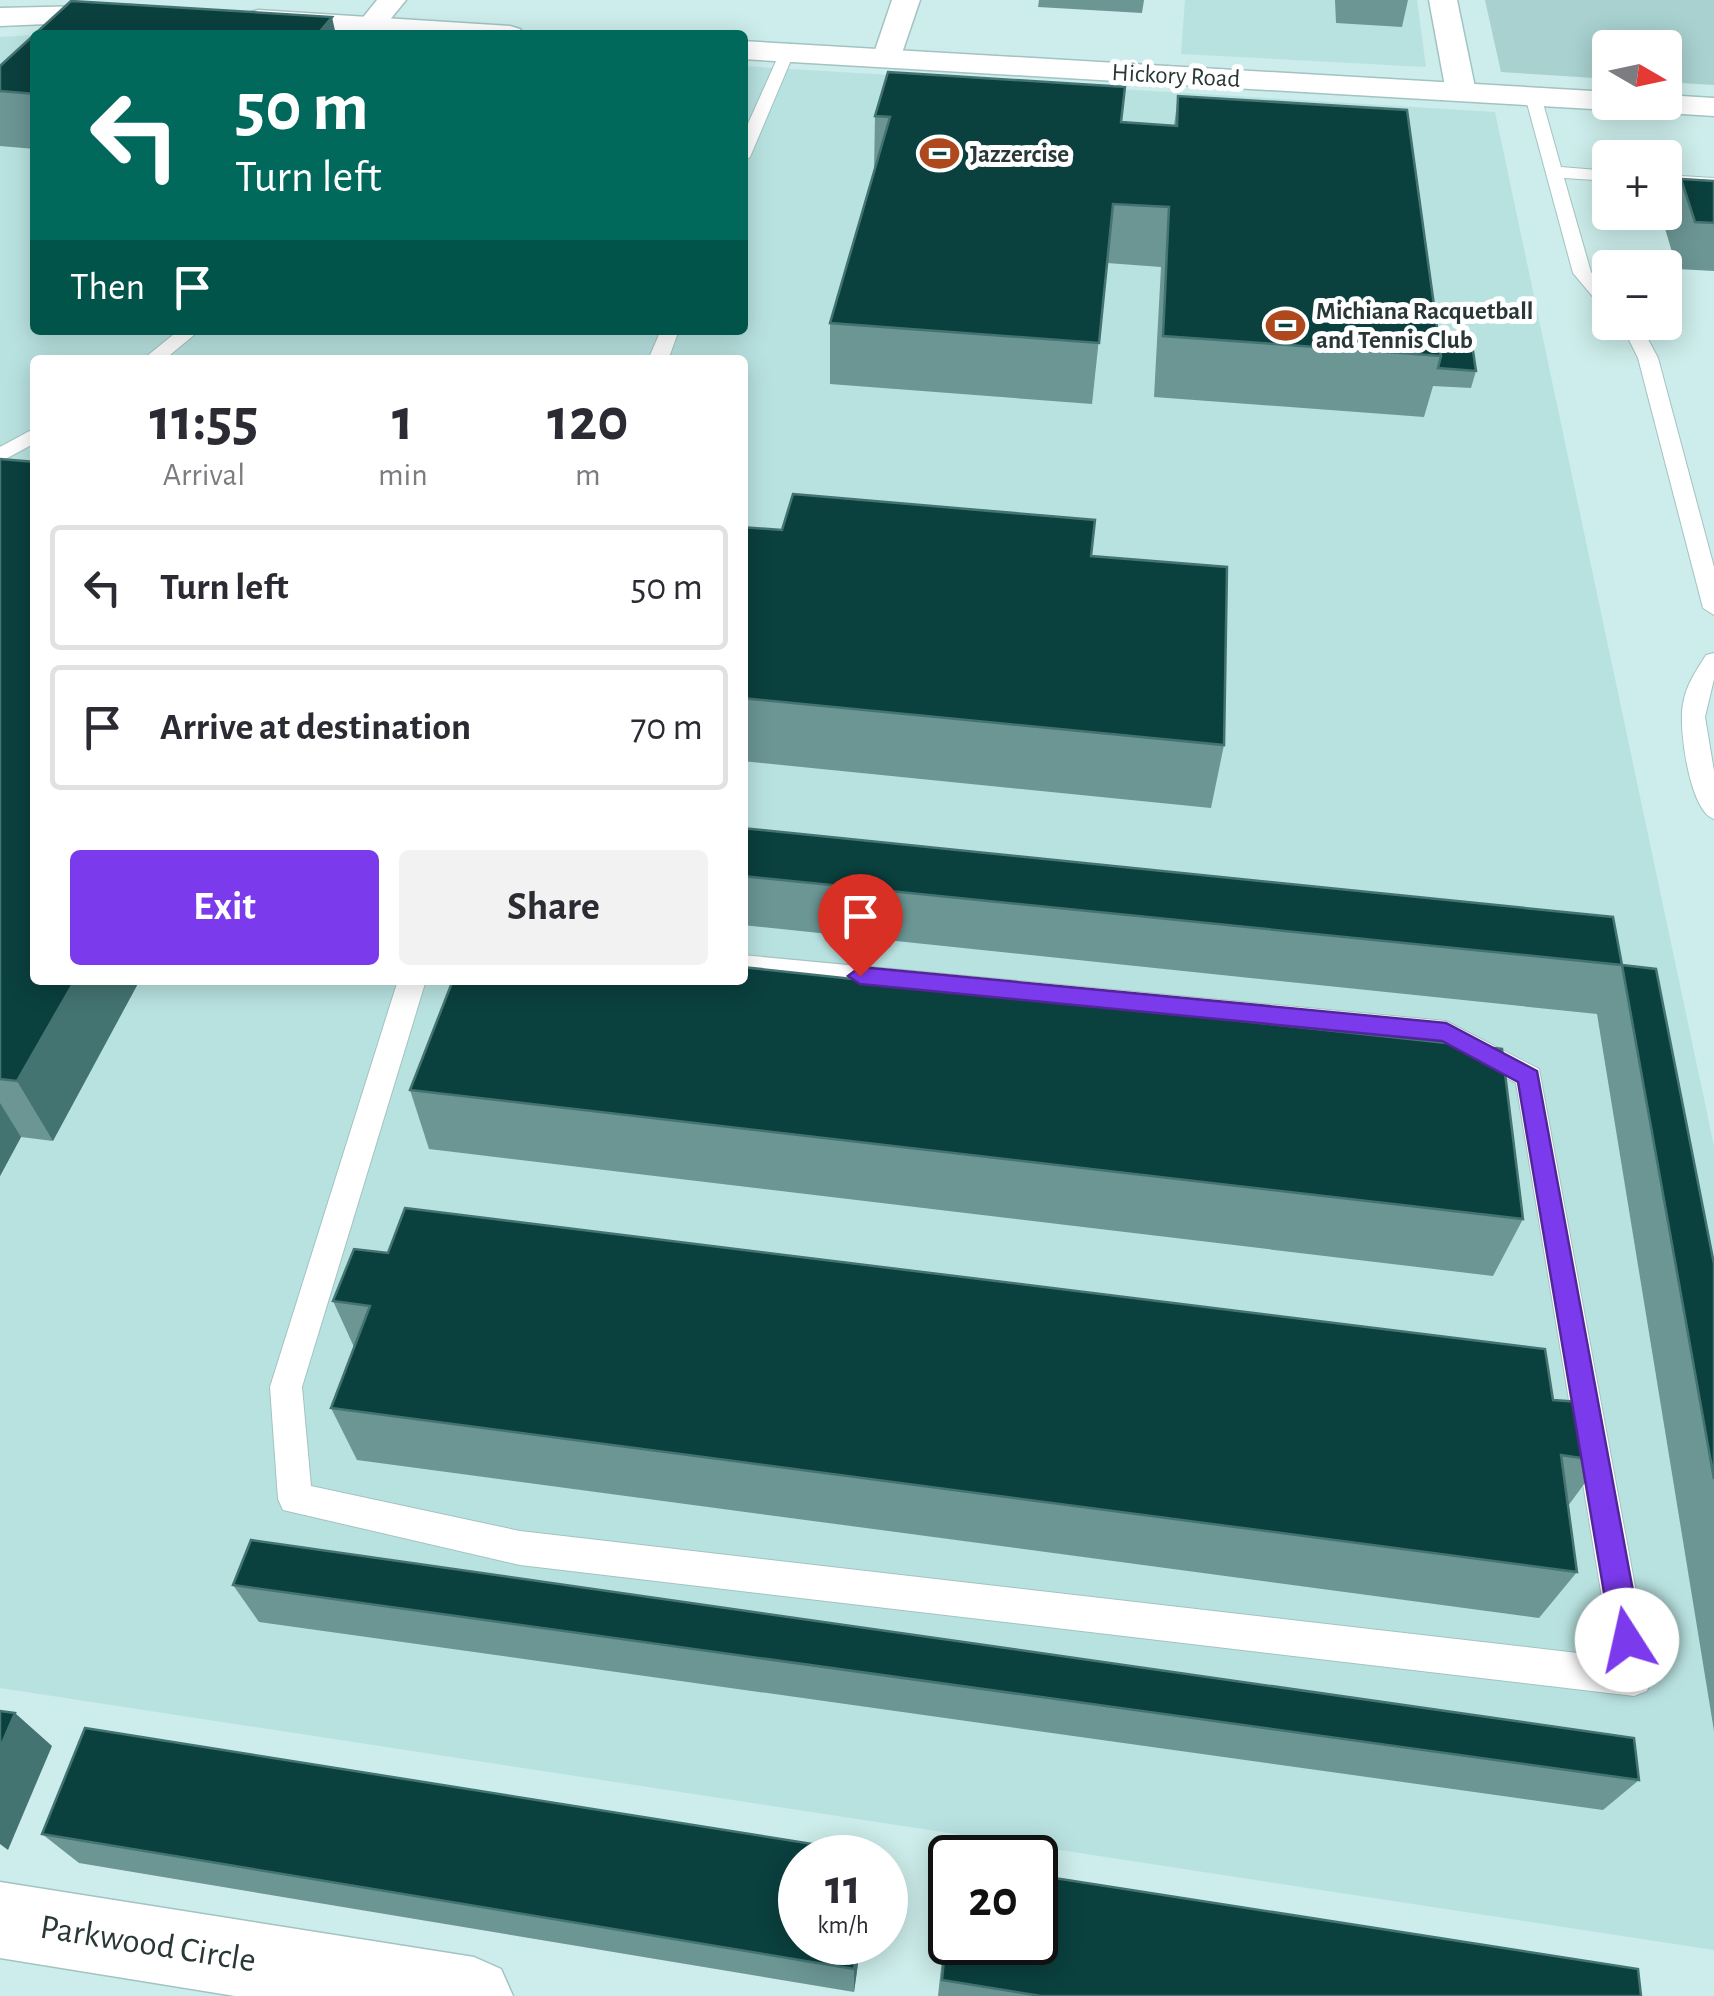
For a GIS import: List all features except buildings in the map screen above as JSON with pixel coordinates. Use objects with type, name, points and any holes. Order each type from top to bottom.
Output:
[{"type":"street","points":[[370,26],[392,0]]},
{"type":"street","points":[[886,59],[906,0]]},
{"type":"street","points":[[1443,0],[1461,92]]},
{"type":"street","points":[[0,17],[40,8],[168,15]]},
{"type":"street","points":[[234,17],[401,30]]},
{"type":"street","name":"Hickory Road","points":[[748,50],[1592,100]]},
{"type":"street","points":[[1682,106],[1714,108]]},
{"type":"street","name":"Parkwood Circle","points":[[0,1920],[474,1996]]},
{"type":"lane","points":[[748,143],[786,53]]},
{"type":"lane","points":[[1533,96],[1582,274],[1592,285]]},
{"type":"lane","points":[[1555,172],[1592,175]]},
{"type":"lane","points":[[1682,181],[1714,183]]},
{"type":"lane","points":[[158,355],[184,335]]},
{"type":"lane","points":[[1638,340],[1648,358],[1714,608]]},
{"type":"lane","points":[[0,456],[30,437]]},
{"type":"lane","points":[[1714,660],[1699,684],[1693,707],[1696,750],[1714,810]]},
{"type":"lane","points":[[410,985],[286,1387],[295,1499],[520,1548],[1634,1678],[1529,1077],[1446,1032],[748,966]]},
{"type":"shaded area","points":[[1185,0],[1417,0],[1426,67],[1181,54]]},
{"type":"shaded area","points":[[1485,0],[1714,0],[1714,85],[1682,83],[1682,30],[1592,30],[1592,78],[1501,72]]},
{"type":"shaded area","points":[[30,35],[30,335],[748,335],[748,66],[1495,112],[1714,1146],[1714,1950],[1058,1850],[1058,1835],[962,1835],[0,1688],[0,37]]},
{"type":"place","name":"Jazzercise","points":[[940,154]]},
{"type":"place","name":"Michiana Racquetball and Tennis Club","points":[[1286,325]]},
{"type":"route","points":[[860,976],[1446,1032],[1529,1077],[1627,1640]]}]
